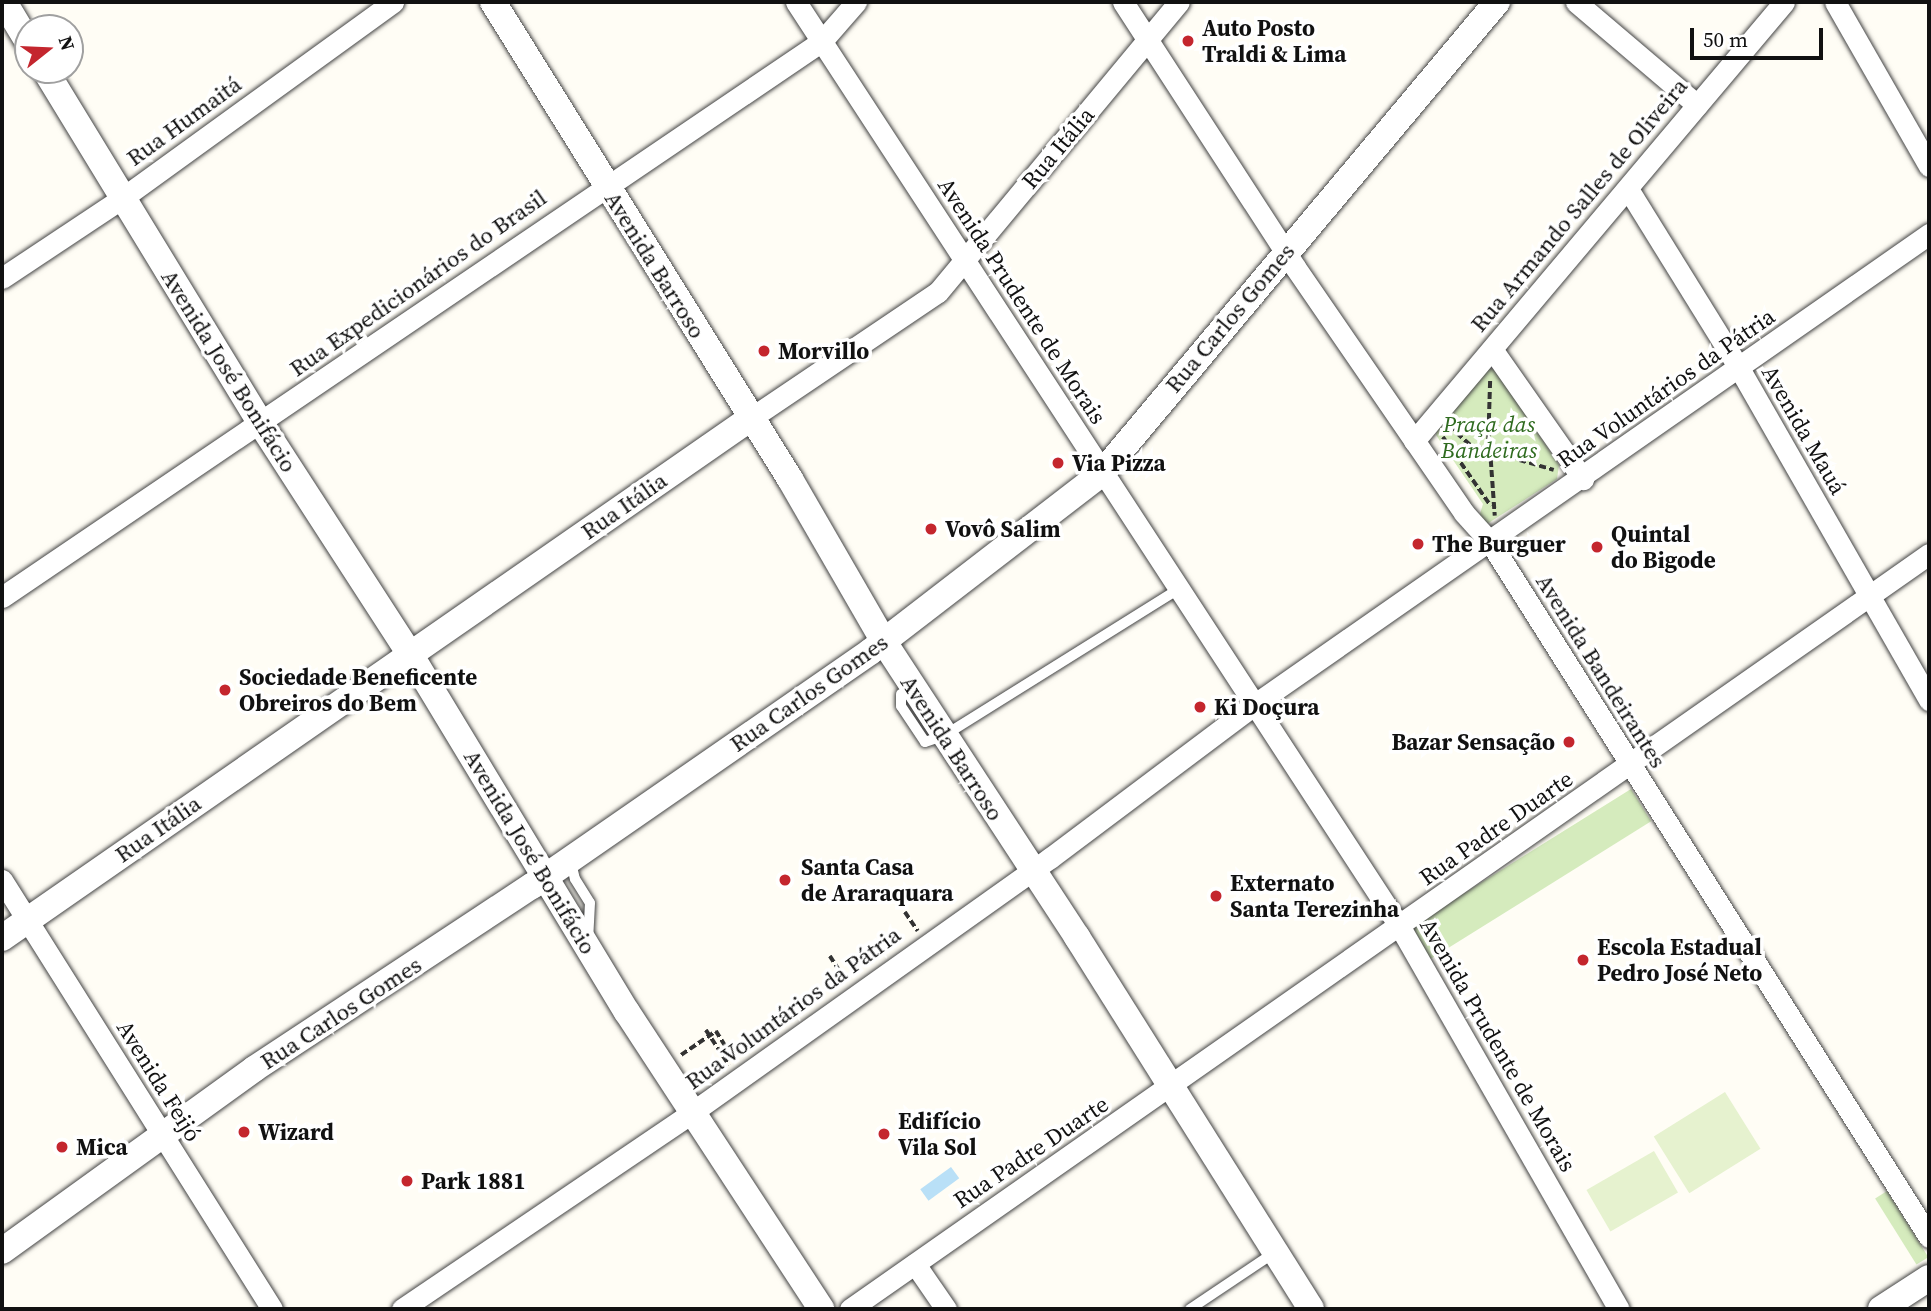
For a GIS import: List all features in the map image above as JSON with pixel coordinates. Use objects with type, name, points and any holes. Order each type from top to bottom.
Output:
[{"type":"street","points":[[4,2],[14,19]]},
{"type":"street","name":"Rua Humaitá","points":[[2,278],[121,199],[393,2]]},
{"type":"street","name":"Avenida Barroso","points":[[493,2],[751,418],[884,642],[1031,871],[1077,937],[1311,1309]]},
{"type":"street","name":"Avenida Prudente de Morais","points":[[796,2],[1400,927],[1619,1309]]},
{"type":"street","name":"Rua Expedicionários do Brasil","points":[[2,597],[261,424],[605,186],[822,41],[856,2]]},
{"type":"street","name":"Avenida Bandeirantes","points":[[1123,2],[1284,251],[1464,513],[1490,542],[1929,1237]]},
{"type":"street","name":"Rua Itália","points":[[2,938],[937,292],[1179,2]]},
{"type":"street","name":"Rua Carlos Gomes","points":[[2,1251],[162,1134],[545,877],[884,642],[1102,473],[1284,251],[1497,2]]},
{"type":"street","points":[[1576,2],[1697,105]]},
{"type":"street","name":"Rua Armando Salles de Oliveira","points":[[1414,442],[1784,2]]},
{"type":"street","points":[[1835,2],[1929,166]]},
{"type":"street","name":"Avenida José Bonifácio","points":[[53,84],[121,199],[261,424],[411,653],[587,946],[821,1309]]},
{"type":"street","name":"Avenida Mauá","points":[[1628,189],[1738,368],[1929,700]]},
{"type":"street","name":"Rua Voluntários da Pátria","points":[[402,1309],[694,1111],[1031,871],[1255,704],[1583,479],[1929,234]]},
{"type":"street","points":[[1492,349],[1583,479]]},
{"type":"street","name":"Rua Padre Duarte","points":[[850,1309],[1171,1088],[1929,554]]},
{"type":"street","name":"Avenida Feijó","points":[[2,880],[272,1309]]},
{"type":"street","points":[[915,1264],[946,1309]]},
{"type":"street","points":[[1881,1309],[1929,1278]]},
{"type":"lane","points":[[901,694],[901,706],[925,742],[945,735],[1179,589]]},
{"type":"lane","points":[[570,859],[575,879],[590,903],[587,946]]},
{"type":"lane","points":[[1190,1309],[1275,1252]]},
{"type":"path","points":[[1481,450],[1488,441],[1488,375],[1497,380]]},
{"type":"path","points":[[1453,413],[1441,433],[1495,514],[1490,542]]},
{"type":"path","points":[[1446,423],[1491,460],[1491,506]]},
{"type":"path","points":[[1488,441],[1498,445],[1499,454]]},
{"type":"path","points":[[1499,454],[1583,479]]},
{"type":"path","points":[[1491,460],[1499,454]]},
{"type":"path","points":[[1552,478],[1553,462]]},
{"type":"path","points":[[1495,514],[1506,507]]},
{"type":"path","points":[[905,912],[919,934]]},
{"type":"path","points":[[830,956],[849,986]]},
{"type":"path","points":[[706,1030],[732,1069]]},
{"type":"path","points":[[673,1060],[716,1031],[738,1065]]},
{"type":"green space","name":"Praça das Bandeiras","points":[[1486,368],[1496,370],[1559,465],[1557,479],[1487,524],[1479,517],[1483,504],[1436,435],[1437,426]]},
{"type":"green space","points":[[1631,789],[1651,821],[1430,960],[1410,927]]},
{"type":"green space","points":[[1725,1092],[1761,1149],[1689,1193],[1654,1137]]},
{"type":"green space","points":[[1654,1151],[1678,1193],[1610,1232],[1586,1190]]},
{"type":"green space","points":[[1887,1191],[1928,1257],[1916,1265],[1875,1198]]},
{"type":"water","points":[[951,1167],[959,1178],[928,1201],[920,1189]]},
{"type":"place","name":"Auto Posto Traldi & Lima","points":[[1188,41]]},
{"type":"place","name":"Morvillo","points":[[764,351]]},
{"type":"place","name":"Via Pizza","points":[[1058,463]]},
{"type":"place","name":"Vovô Salim","points":[[931,529]]},
{"type":"place","name":"The Burguer","points":[[1418,544]]},
{"type":"place","name":"Quintal do Bigode","points":[[1597,547]]},
{"type":"place","name":"Sociedade Beneficente Obreiros do Bem","points":[[225,690]]},
{"type":"place","name":"Ki Doçura","points":[[1200,707]]},
{"type":"place","name":"Bazar Sensação","points":[[1569,742]]},
{"type":"place","name":"Santa Casa de Araraquara","points":[[785,880]]},
{"type":"place","name":"Externato Santa Terezinha","points":[[1216,896]]},
{"type":"place","name":"Escola Estadual Pedro José Neto","points":[[1583,960]]},
{"type":"place","name":"Wizard","points":[[244,1132]]},
{"type":"place","name":"Edifício Vila Sol","points":[[884,1134]]},
{"type":"place","name":"Mica","points":[[62,1147]]},
{"type":"place","name":"Park 1881","points":[[407,1181]]}]
